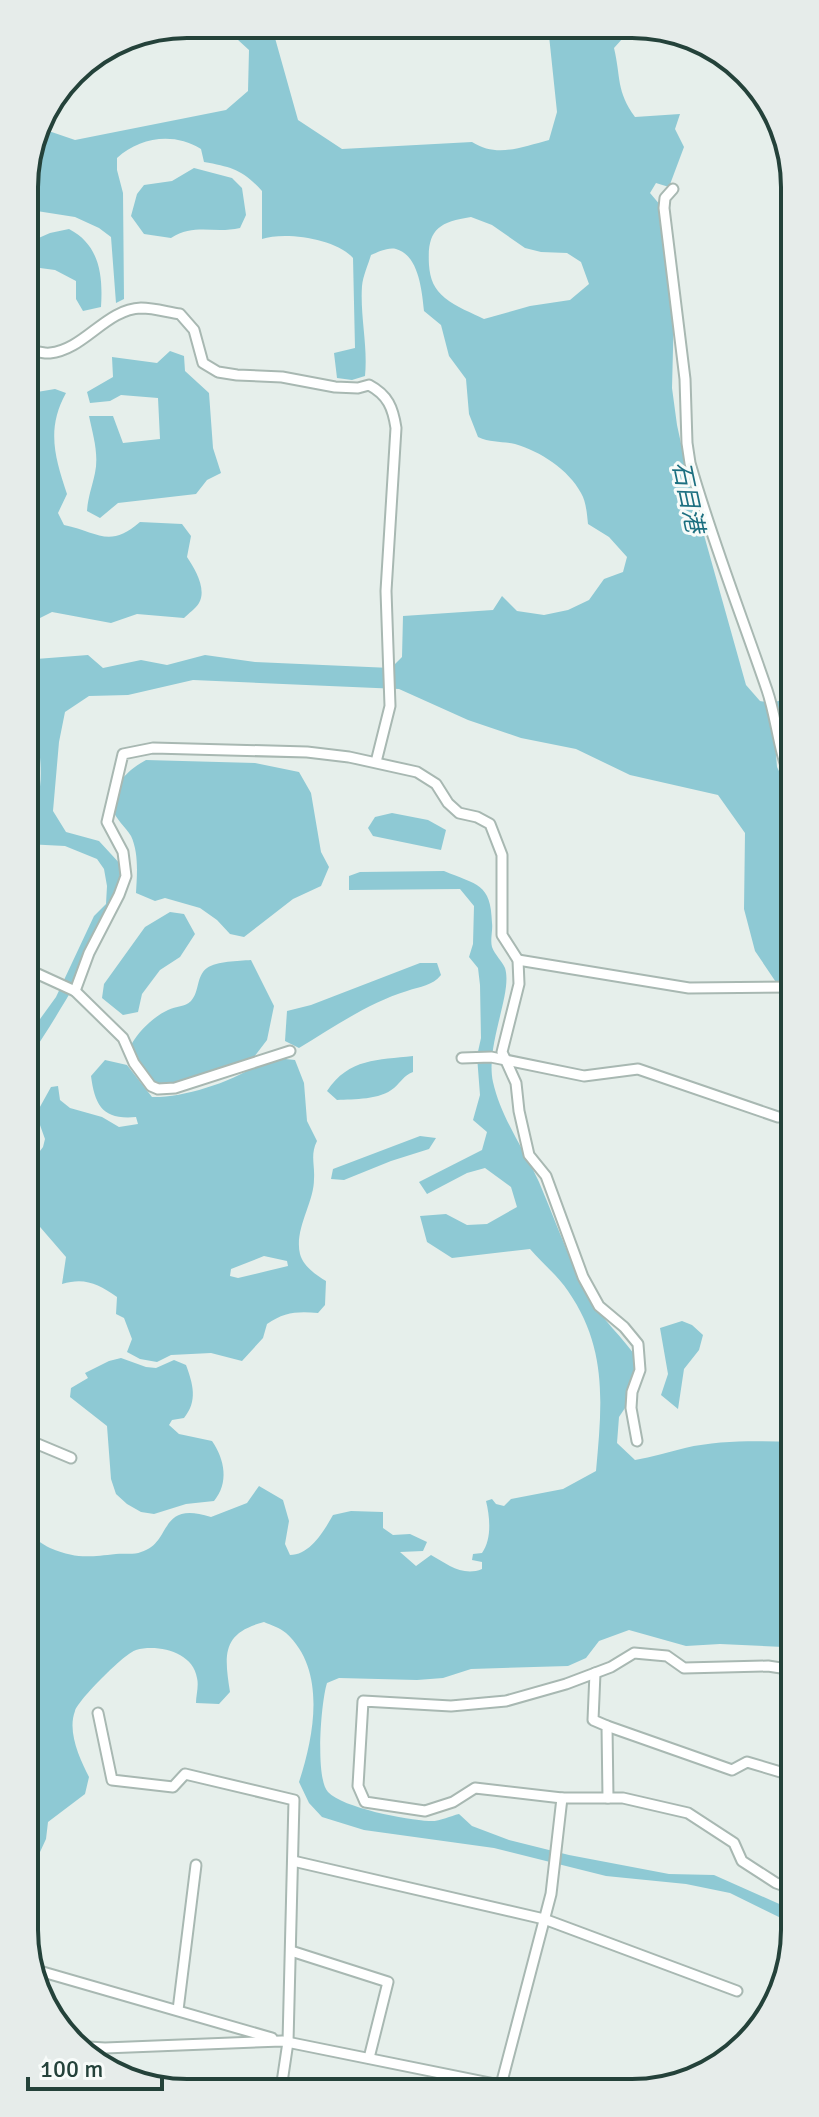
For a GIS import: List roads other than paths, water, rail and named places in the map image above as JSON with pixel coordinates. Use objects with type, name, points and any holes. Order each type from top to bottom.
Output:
[{"type":"street","points":[[673,189],[665,198],[664,208],[685,379],[690,463],[781,740]]},
{"type":"street","points":[[38,351],[49,353],[67,348],[96,328],[130,310],[142,308],[180,314],[194,330],[203,363],[218,372],[282,377],[335,387],[369,385],[382,391],[393,410],[396,428],[386,591],[390,706],[376,762]]},
{"type":"street","points":[[75,991],[89,953],[126,876],[123,852],[107,822],[123,754],[153,748],[249,750],[307,752],[376,762],[417,772],[436,784],[459,813],[490,824],[502,855],[502,935],[518,960],[519,984],[502,1052],[516,1083],[529,1155],[546,1176],[583,1277],[599,1306],[624,1327],[638,1344],[640,1370],[632,1392],[631,1408],[637,1441]]},
{"type":"street","points":[[518,960],[689,988],[781,987]]},
{"type":"street","points":[[38,974],[75,991],[123,1038],[128,1053],[143,1076],[158,1089],[175,1088],[290,1051]]},
{"type":"street","points":[[462,1058],[505,1059],[584,1076],[638,1069],[781,1115]]},
{"type":"street","points":[[38,1444],[71,1458]]},
{"type":"street","points":[[781,1668],[684,1668],[667,1656],[634,1653],[595,1673],[506,1701],[451,1706],[363,1701],[358,1786],[365,1802],[425,1811],[453,1802],[475,1788],[562,1798],[623,1798],[688,1813],[734,1843],[742,1861],[781,1885]]},
{"type":"street","points":[[595,1673],[593,1720],[732,1770],[747,1762],[781,1772]]},
{"type":"street","points":[[98,1713],[112,1780],[173,1787],[185,1774],[294,1800],[291,1951],[282,2079]]},
{"type":"street","points":[[607,1726],[608,1798]]},
{"type":"street","points":[[503,2079],[551,1894],[562,1798]]},
{"type":"street","points":[[293,1861],[544,1919],[737,1991]]},
{"type":"street","points":[[178,2010],[196,1865]]},
{"type":"street","points":[[291,1951],[388,1982],[369,2058]]},
{"type":"street","points":[[44,1972],[285,2042],[472,2079]]},
{"type":"street","points":[[95,2047],[285,2042]]},
{"type":"water","name":"石目港","points":[[236,38],[275,38],[298,120],[342,149],[472,142],[500,150],[549,140],[557,112],[549,38],[623,38],[614,48],[622,91],[635,117],[680,114],[675,129],[684,147],[669,187],[656,183],[650,193],[661,206],[674,310],[672,388],[690,485],[746,685],[760,701],[772,703],[781,700],[781,733],[775,742],[777,767],[781,775],[781,990],[755,951],[744,909],[745,833],[718,795],[630,775],[576,749],[521,738],[468,720],[399,689],[193,680],[128,695],[89,696],[65,712],[53,811],[66,832],[99,841],[122,866],[96,944],[38,1044],[38,1022],[56,997],[94,916],[106,904],[107,886],[104,869],[97,859],[65,846],[38,845],[41,766],[38,659],[88,655],[103,668],[141,660],[167,665],[205,655],[255,662],[391,668],[402,657],[403,616],[493,610],[502,596],[517,611],[544,615],[568,610],[589,600],[604,579],[623,572],[627,557],[609,537],[588,524],[583,496],[561,469],[525,447],[478,437],[469,414],[466,379],[449,356],[441,325],[424,311],[418,275],[404,253],[390,249],[371,255],[362,286],[365,376],[352,380],[337,378],[334,353],[355,348],[353,258],[335,246],[310,238],[284,236],[262,239],[262,191],[236,170],[204,162],[201,149],[180,140],[158,139],[136,145],[117,158],[123,193],[124,299],[116,303],[111,237],[75,217],[38,211],[38,177],[49,131],[75,140],[226,110],[248,91],[249,50]],"holes":[[[471,217],[492,225],[525,248],[567,253],[581,262],[589,284],[570,300],[530,306],[484,319],[445,298],[432,279],[429,253],[432,236],[442,225],[450,222]]]},
{"type":"water","points":[[194,168],[232,178],[242,188],[246,215],[240,228],[188,231],[171,238],[144,234],[131,216],[137,194],[144,185],[172,181]]},
{"type":"water","points":[[69,229],[87,244],[100,273],[101,307],[83,311],[76,299],[76,281],[55,270],[40,268],[38,271],[38,238]]},
{"type":"water","points":[[170,351],[184,356],[185,371],[209,393],[213,448],[221,473],[207,480],[196,494],[118,503],[100,518],[87,511],[96,459],[89,416],[113,416],[123,443],[160,439],[158,398],[121,395],[110,401],[90,403],[87,392],[113,377],[112,357],[157,363]]},
{"type":"water","points":[[55,389],[66,393],[54,431],[56,456],[67,494],[58,513],[64,525],[111,537],[140,522],[182,524],[191,536],[187,557],[202,592],[199,603],[184,618],[137,614],[111,623],[52,612],[38,619],[38,392]]},
{"type":"water","points":[[146,760],[255,763],[299,772],[311,793],[321,852],[329,867],[321,886],[293,899],[244,937],[230,934],[200,908],[165,898],[155,901],[136,893],[134,843],[114,813],[113,801],[117,786],[133,768]]},
{"type":"water","points":[[392,813],[428,820],[446,830],[441,850],[373,836],[368,828],[375,817]]},
{"type":"water","points":[[444,871],[480,887],[489,900],[492,947],[505,968],[506,979],[492,1068],[501,1108],[539,1182],[587,1294],[639,1361],[635,1393],[619,1417],[617,1443],[635,1460],[712,1444],[781,1442],[781,1647],[686,1646],[629,1630],[599,1641],[586,1658],[568,1666],[471,1669],[443,1678],[417,1680],[339,1678],[327,1683],[323,1706],[320,1756],[324,1784],[336,1798],[376,1812],[429,1821],[459,1814],[472,1826],[509,1840],[569,1855],[669,1874],[714,1875],[781,1905],[781,1918],[730,1893],[686,1884],[606,1876],[494,1848],[364,1830],[322,1817],[309,1803],[299,1782],[309,1745],[314,1704],[307,1665],[299,1648],[286,1633],[264,1622],[240,1632],[233,1639],[227,1656],[230,1692],[219,1704],[196,1703],[198,1681],[194,1669],[182,1656],[164,1649],[136,1650],[103,1677],[78,1705],[73,1719],[76,1745],[89,1777],[85,1794],[48,1822],[46,1839],[38,1856],[38,1541],[75,1556],[138,1553],[151,1547],[174,1518],[194,1513],[211,1517],[247,1503],[259,1486],[283,1500],[289,1521],[285,1544],[290,1555],[310,1547],[333,1515],[351,1511],[383,1512],[383,1528],[393,1535],[410,1534],[427,1542],[423,1551],[400,1552],[416,1566],[431,1555],[455,1568],[475,1571],[482,1569],[482,1562],[472,1560],[473,1554],[482,1553],[489,1535],[486,1501],[492,1499],[504,1506],[511,1499],[563,1489],[596,1471],[600,1400],[596,1356],[581,1313],[568,1291],[530,1249],[452,1258],[427,1242],[420,1216],[446,1214],[467,1225],[487,1224],[517,1207],[511,1187],[485,1168],[467,1173],[427,1194],[419,1182],[482,1150],[487,1132],[473,1120],[480,1095],[477,1056],[481,1038],[478,968],[469,957],[473,944],[474,906],[460,889],[349,890],[349,876],[360,872]]},
{"type":"water","points":[[170,912],[184,914],[195,934],[180,957],[160,970],[142,994],[138,1012],[123,1015],[102,998],[104,984],[145,927]]},
{"type":"water","points":[[251,960],[274,1006],[267,1040],[254,1057],[170,1092],[157,1090],[137,1062],[131,1045],[134,1040],[157,1016],[191,1001],[207,968]]},
{"type":"water","points":[[420,963],[437,963],[441,975],[430,984],[365,1009],[299,1048],[285,1041],[287,1011],[311,1005]]},
{"type":"water","points":[[413,1056],[413,1072],[382,1095],[337,1100],[327,1091],[355,1066]]},
{"type":"water","points":[[266,1057],[295,1060],[304,1083],[307,1121],[317,1141],[313,1155],[313,1188],[299,1245],[304,1262],[326,1281],[325,1305],[318,1313],[291,1313],[267,1324],[263,1338],[242,1361],[211,1353],[171,1355],[157,1362],[140,1359],[127,1352],[132,1339],[124,1318],[116,1314],[117,1297],[91,1283],[78,1281],[62,1284],[66,1257],[38,1225],[38,1154],[45,1139],[38,1110],[51,1087],[58,1086],[60,1100],[70,1108],[102,1117],[119,1127],[138,1124],[136,1117],[116,1116],[98,1103],[91,1076],[105,1060],[127,1065],[152,1097],[213,1086],[243,1073]],"holes":[[[264,1256],[287,1261],[288,1266],[238,1278],[230,1276],[231,1269]]]},
{"type":"water","points":[[420,1136],[436,1138],[429,1149],[344,1180],[331,1179],[333,1169]]},
{"type":"water","points":[[682,1321],[703,1335],[699,1350],[684,1369],[678,1409],[661,1395],[668,1374],[660,1328]]},
{"type":"water","points":[[121,1358],[146,1367],[156,1368],[174,1360],[186,1365],[193,1399],[184,1418],[172,1420],[169,1425],[179,1434],[212,1441],[224,1471],[222,1487],[214,1501],[186,1504],[154,1514],[141,1512],[116,1494],[111,1479],[107,1426],[70,1397],[71,1388],[88,1378],[85,1373]]}]
